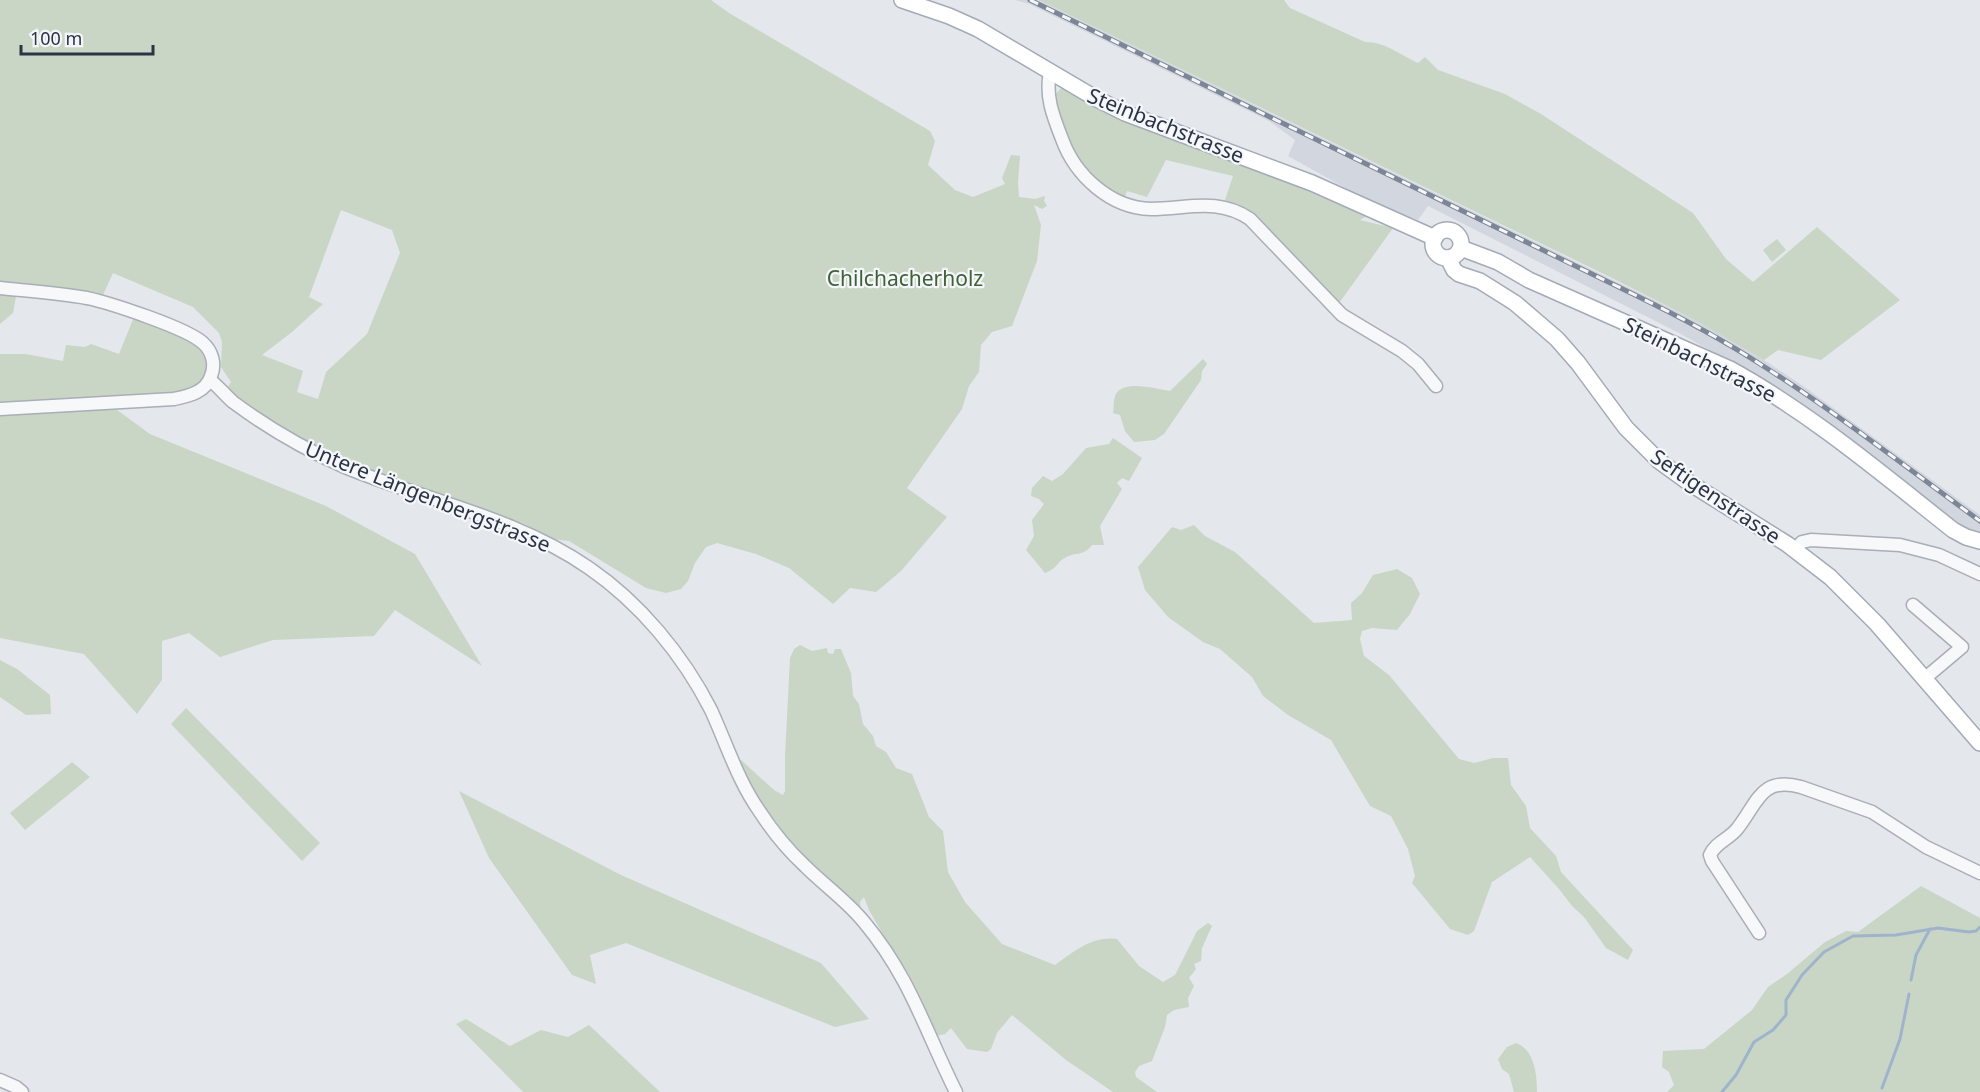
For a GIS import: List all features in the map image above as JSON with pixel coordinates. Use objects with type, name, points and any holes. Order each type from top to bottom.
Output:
[{"type":"main road","name":"Steinbachstrasse","points":[[902,0],[934,10],[971,26],[1125,113],[1312,183],[1435,238],[1442,232],[1454,233],[1460,239],[1461,248],[1498,262],[1529,280],[1730,369],[1761,386],[1818,426],[1876,468],[1953,530],[1973,539]]},
{"type":"main road","points":[[1435,238],[1435,250],[1440,256],[1448,258],[1456,255],[1461,248]]},
{"type":"main road","name":"Seftigenstrasse","points":[[1448,258],[1454,270],[1459,274],[1480,281],[1515,303],[1557,339],[1578,363],[1626,428],[1659,461],[1795,549],[1830,577],[1877,624],[1980,743]]},
{"type":"street","points":[[1050,72],[1048,98],[1064,146],[1072,162],[1094,185],[1116,199],[1141,208],[1224,207],[1241,214],[1256,226],[1342,315],[1401,351],[1418,364],[1436,386]]},
{"type":"street","points":[[0,288],[102,302],[191,335],[204,344],[212,355],[213,368],[210,380],[198,392],[174,399],[0,409]]},
{"type":"street","name":"Untere Längenbergstrasse","points":[[210,380],[242,408],[314,452],[362,473],[513,526],[573,558],[623,595],[666,641],[694,681],[718,726],[743,784],[766,821],[789,850],[862,919],[885,948],[917,1003],[956,1092]]},
{"type":"street","points":[[1795,549],[1802,542],[1811,540],[1900,545],[1939,555],[1980,574]]},
{"type":"street","points":[[1913,605],[1962,647],[1924,679]]},
{"type":"street","points":[[1759,933],[1710,855],[1715,847],[1737,829],[1763,791],[1774,786],[1801,787],[1872,812],[1926,846],[1980,873]]},
{"type":"street","points":[[0,1080],[22,1092]]},
{"type":"shaded area","points":[[1015,0],[1039,0],[1693,319],[1764,360],[1806,388],[1980,515],[1980,536],[1955,521],[1809,412],[1732,363],[1679,333],[1428,206],[1418,220],[1358,195],[1288,156],[1295,140],[1269,121],[1029,4]]},
{"type":"green space","name":"Chilchacherholz","points":[[0,0],[711,0],[729,13],[930,131],[935,141],[928,165],[955,190],[973,197],[1005,184],[1002,178],[1011,155],[1020,156],[1019,197],[1035,199],[1045,196],[1044,201],[1047,206],[1042,209],[1034,205],[1041,225],[1037,261],[1012,326],[992,332],[981,345],[979,372],[969,386],[962,409],[907,488],[947,517],[901,571],[876,592],[850,588],[833,604],[789,568],[756,554],[717,543],[706,547],[695,563],[688,581],[681,589],[666,593],[646,588],[569,541],[552,539],[525,524],[370,469],[299,437],[267,419],[231,393],[228,387],[231,382],[221,367],[222,342],[219,333],[193,307],[113,273],[102,297],[18,286],[13,313],[0,324]],"holes":[[[341,210],[392,230],[400,253],[367,334],[326,372],[318,399],[297,392],[303,371],[262,355],[323,304],[309,297]]]},
{"type":"green space","points":[[1039,0],[1284,0],[1290,8],[1365,42],[1386,47],[1418,63],[1425,57],[1438,70],[1505,94],[1541,114],[1693,213],[1726,259],[1753,282],[1817,227],[1900,300],[1821,360],[1778,350],[1764,360],[1693,319],[1608,276]]},
{"type":"green space","points":[[1062,87],[1121,120],[1291,182],[1369,215],[1360,220],[1393,228],[1337,306],[1246,211],[1225,200],[1233,176],[1166,160],[1147,197],[1127,191],[1124,199],[1093,180],[1066,140],[1053,97]]},
{"type":"green space","points":[[1777,239],[1786,250],[1772,262],[1763,250]]},
{"type":"green space","points":[[134,317],[170,330],[195,344],[203,353],[207,363],[205,375],[199,384],[171,395],[0,404],[0,354],[26,354],[63,361],[66,345],[85,347],[91,344],[119,354]]},
{"type":"green space","points":[[1203,359],[1207,364],[1202,371],[1201,380],[1164,434],[1155,440],[1134,442],[1125,431],[1120,415],[1113,413],[1116,394],[1120,389],[1133,386],[1170,391]]},
{"type":"green space","points":[[113,407],[150,434],[326,506],[415,554],[482,666],[395,610],[374,636],[273,640],[220,657],[189,633],[162,641],[162,680],[137,714],[84,654],[0,638],[0,413]]},
{"type":"green space","points":[[1113,438],[1142,458],[1129,481],[1122,478],[1117,483],[1122,489],[1100,526],[1104,545],[1092,545],[1082,553],[1062,560],[1045,573],[1026,550],[1034,536],[1032,520],[1044,504],[1031,496],[1032,488],[1043,476],[1052,481],[1063,474],[1086,448],[1109,444]]},
{"type":"green space","points":[[1194,525],[1205,536],[1235,552],[1314,623],[1352,620],[1351,603],[1362,593],[1373,575],[1397,569],[1412,578],[1420,594],[1410,614],[1397,630],[1372,628],[1362,631],[1360,639],[1364,656],[1389,675],[1459,759],[1474,763],[1493,758],[1508,758],[1511,785],[1526,806],[1530,828],[1556,856],[1561,872],[1633,950],[1628,960],[1606,948],[1584,917],[1530,857],[1492,882],[1474,931],[1468,935],[1450,929],[1412,883],[1415,876],[1408,849],[1391,816],[1370,806],[1331,740],[1288,715],[1263,696],[1252,677],[1220,649],[1203,642],[1168,617],[1145,590],[1138,567],[1172,527],[1181,530]]},
{"type":"green space","points":[[800,645],[812,651],[827,648],[828,653],[833,654],[835,649],[841,649],[851,673],[853,696],[859,704],[863,724],[873,736],[876,746],[886,752],[896,768],[912,774],[929,817],[943,831],[948,872],[965,902],[1002,944],[1055,965],[1092,942],[1108,938],[1117,939],[1139,966],[1163,982],[1175,975],[1197,931],[1208,923],[1212,926],[1202,948],[1201,961],[1194,964],[1196,969],[1189,978],[1194,986],[1188,998],[1189,1007],[1174,1010],[1167,1015],[1165,1027],[1152,1061],[1139,1066],[1135,1072],[1136,1077],[1157,1092],[1113,1092],[1066,1060],[1012,1015],[997,1033],[991,1049],[987,1052],[967,1049],[951,1028],[945,1034],[936,1036],[907,976],[869,910],[864,897],[860,902],[861,913],[798,853],[755,793],[738,762],[741,760],[774,790],[783,795],[790,658],[794,649]]},
{"type":"green space","points":[[0,660],[17,669],[50,695],[51,714],[26,715],[0,697]]},
{"type":"green space","points":[[186,708],[320,843],[302,861],[171,724]]},
{"type":"green space","points":[[72,762],[90,777],[25,830],[10,813]]},
{"type":"green space","points":[[459,791],[621,875],[821,963],[869,1019],[835,1027],[626,943],[590,955],[596,984],[572,975],[489,858]]},
{"type":"green space","points":[[1921,886],[1980,918],[1980,1092],[1667,1092],[1674,1085],[1669,1072],[1662,1067],[1663,1051],[1704,1049],[1752,1010],[1768,987],[1825,942],[1846,931],[1858,932]]},
{"type":"green space","points":[[466,1019],[510,1046],[541,1030],[568,1037],[589,1025],[660,1092],[523,1092],[456,1024]]},
{"type":"green space","points":[[1516,1043],[1527,1051],[1534,1064],[1537,1092],[1514,1092],[1509,1074],[1502,1069],[1498,1059],[1507,1047]]},
{"type":"waterway","points":[[1722,1092],[1736,1075],[1754,1042],[1773,1030],[1786,1015],[1786,1000],[1802,975],[1824,952],[1853,936],[1896,935],[1938,928],[1969,932],[1976,931],[1980,927]]},
{"type":"waterway","points":[[1911,980],[1916,955],[1930,929]]},
{"type":"waterway","points":[[1882,1088],[1900,1039],[1909,994]]},
{"type":"railway","points":[[1030,0],[1699,328],[1745,354],[1816,401],[1980,521]]}]
